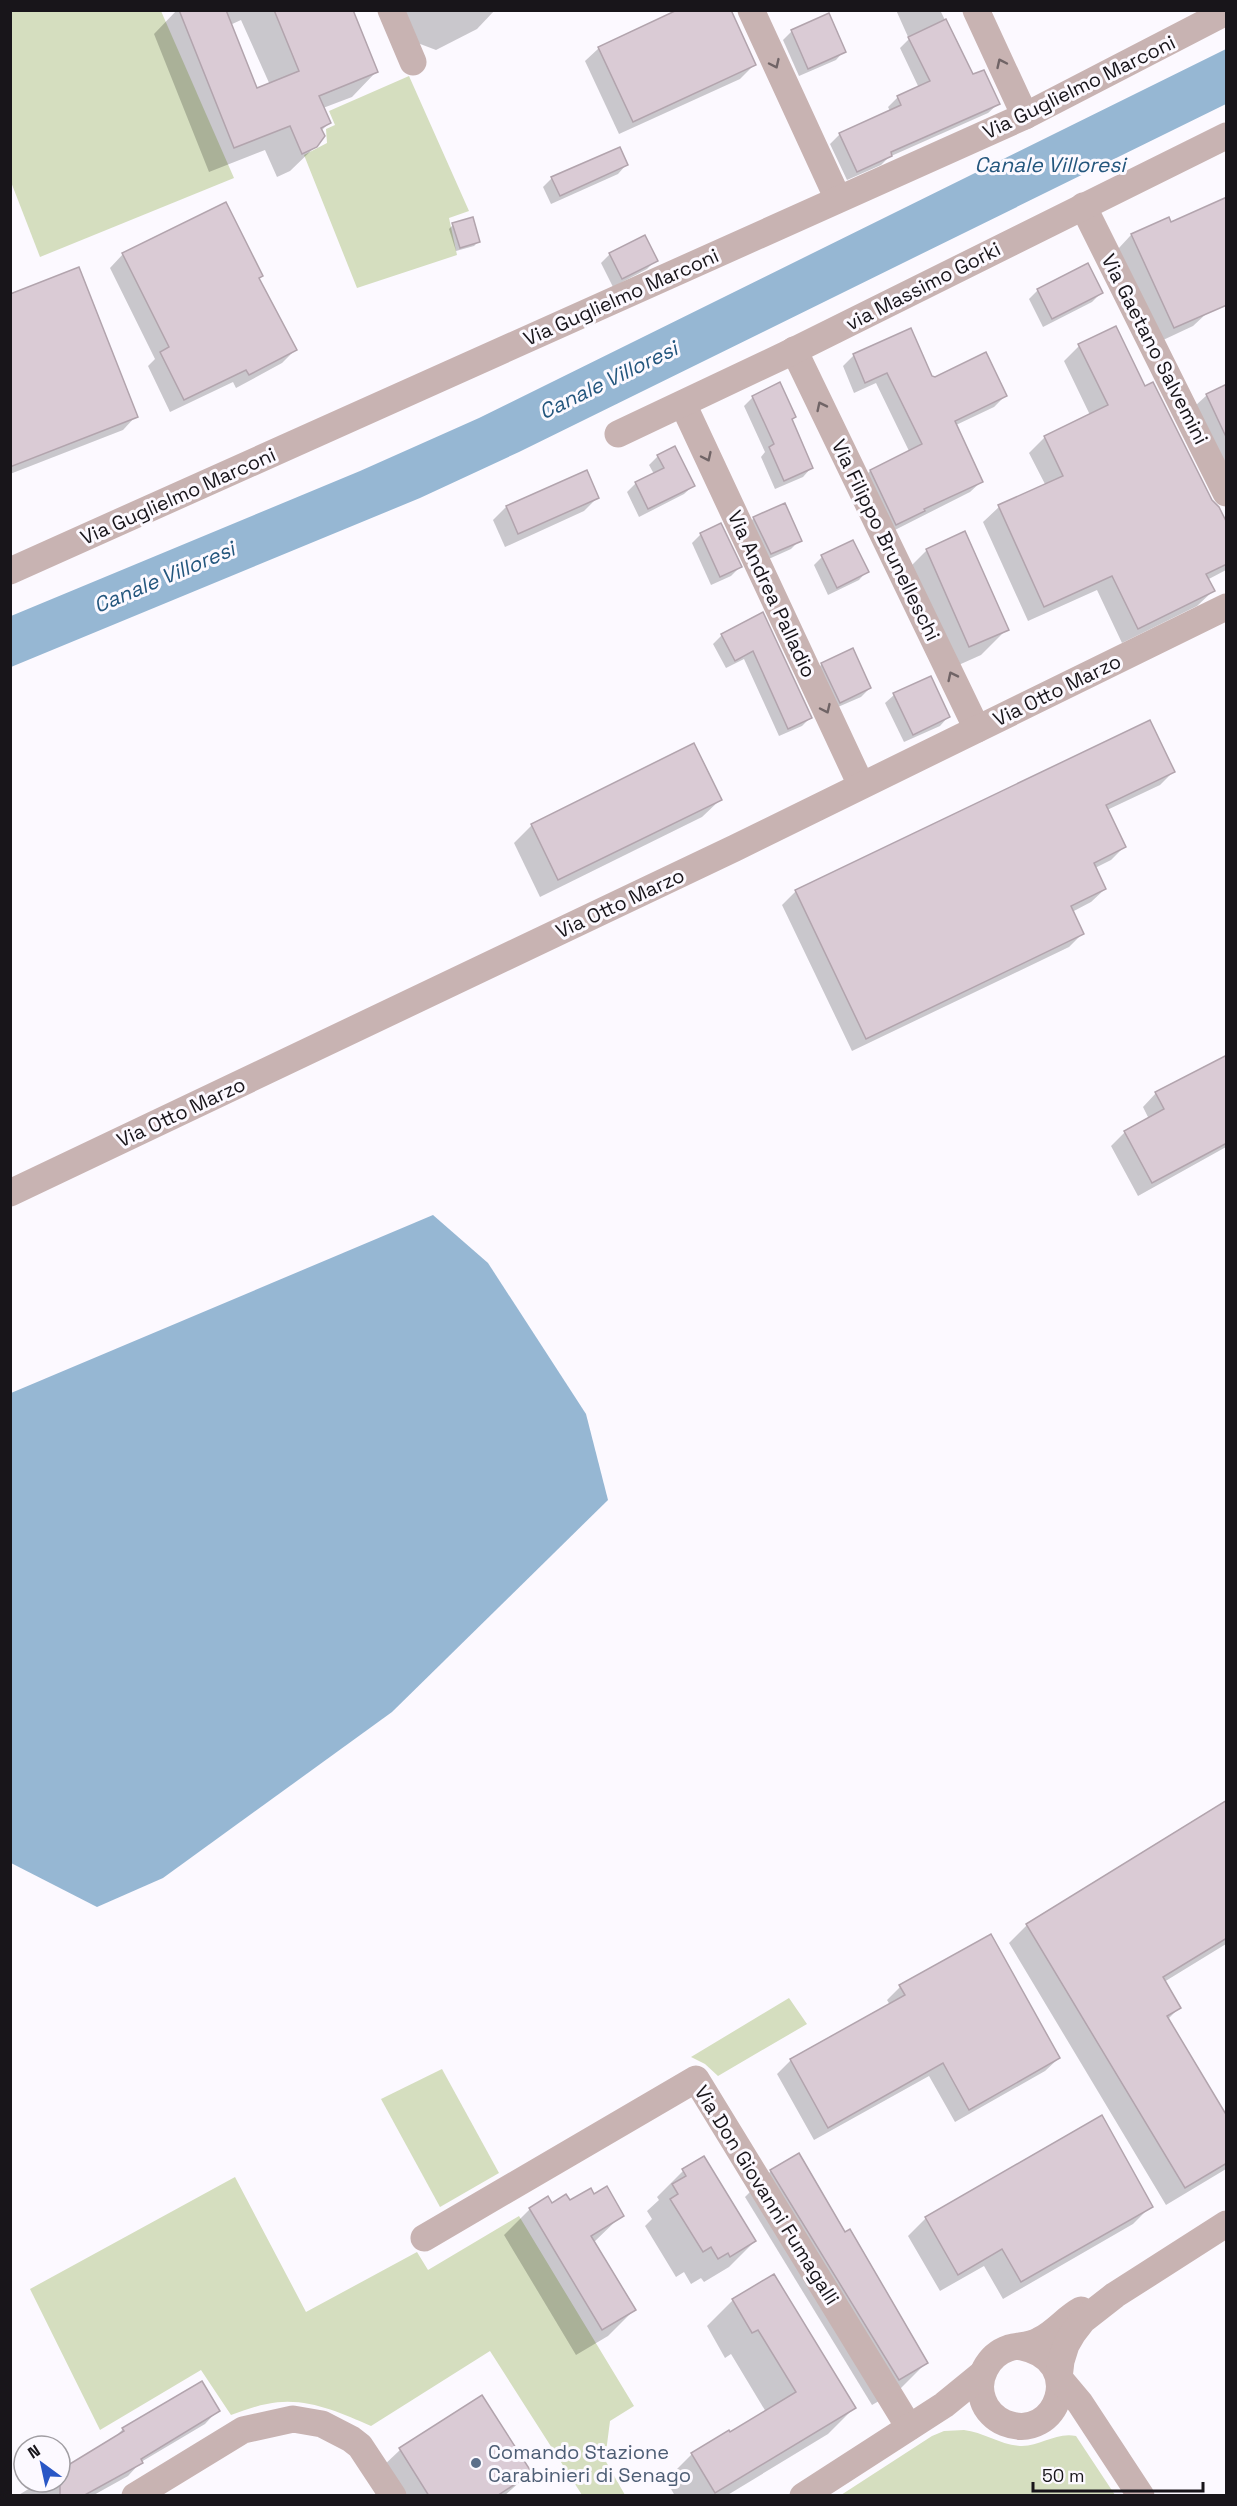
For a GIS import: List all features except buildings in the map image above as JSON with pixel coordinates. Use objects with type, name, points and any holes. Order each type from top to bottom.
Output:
[{"type":"street","points":[[391,10],[413,62]]},
{"type":"street","points":[[751,10],[838,199]]},
{"type":"street","points":[[976,10],[1025,116]]},
{"type":"street","name":"Via Guglielmo Marconi","points":[[10,571],[1025,116],[1227,12]]},
{"type":"street","name":"via Massimo Gorki","points":[[618,434],[794,350],[1227,136]]},
{"type":"street","name":"Via Gaetano Salvemini","points":[[1083,206],[1227,493]]},
{"type":"street","name":"Via Filippo Brunelleschi","points":[[794,350],[977,729]]},
{"type":"street","name":"Via Andrea Palladio","points":[[683,404],[861,785]]},
{"type":"street","name":"Via Otto Marzo","points":[[10,1193],[724,854],[1227,607]]},
{"type":"street","name":"Via Don Giovanni Fumagalli","points":[[424,2238],[696,2079],[918,2421]]},
{"type":"street","points":[[1022,2347],[1043,2339],[1075,2313],[1115,2295],[1223,2234]]},
{"type":"street","points":[[1038,2422],[1049,2415],[1056,2404],[1060,2391],[1061,2361],[1072,2333],[1083,2320],[1115,2295]]},
{"type":"street","points":[[803,2496],[969,2387],[998,2354],[1009,2348],[1022,2347],[1035,2349],[1055,2366],[1059,2378],[1073,2393],[1141,2496]]},
{"type":"street","points":[[982,2374],[980,2388],[983,2400],[990,2412],[1000,2420],[1012,2426],[1058,2421],[1081,2425],[1104,2440]]},
{"type":"street","points":[[918,2421],[962,2412],[1000,2420]]},
{"type":"street","points":[[135,2496],[243,2430],[293,2419],[322,2424],[351,2439],[360,2446],[393,2496]]},
{"type":"green space","points":[[11,10],[161,11],[234,178],[40,257],[11,182]]},
{"type":"green space","points":[[409,76],[469,211],[449,218],[457,255],[357,288],[304,155],[327,143],[326,129],[335,125],[329,111]]},
{"type":"green space","points":[[789,1998],[807,2024],[718,2076],[705,2064],[691,2057]]},
{"type":"green space","points":[[442,2069],[499,2173],[440,2207],[381,2099]]},
{"type":"green space","points":[[235,2177],[306,2312],[417,2252],[428,2270],[519,2216],[634,2406],[610,2421],[605,2460],[625,2495],[582,2495],[490,2351],[371,2426],[321,2407],[295,2402],[262,2405],[231,2415],[201,2370],[100,2430],[30,2289]]},
{"type":"green space","points":[[964,2430],[1020,2446],[1061,2436],[1076,2436],[1115,2495],[841,2495],[932,2436],[944,2431]]},
{"type":"water","name":"Canale Villoresi","points":[[1226,49],[1226,104],[519,452],[420,498],[11,667],[11,616],[360,471],[479,418]]},
{"type":"water","points":[[433,1215],[488,1263],[586,1414],[608,1500],[392,1712],[163,1878],[97,1907],[11,1863],[11,1393]]},
{"type":"place","name":"Comando Stazione Carabinieri di Senago","points":[[476,2463]]}]
